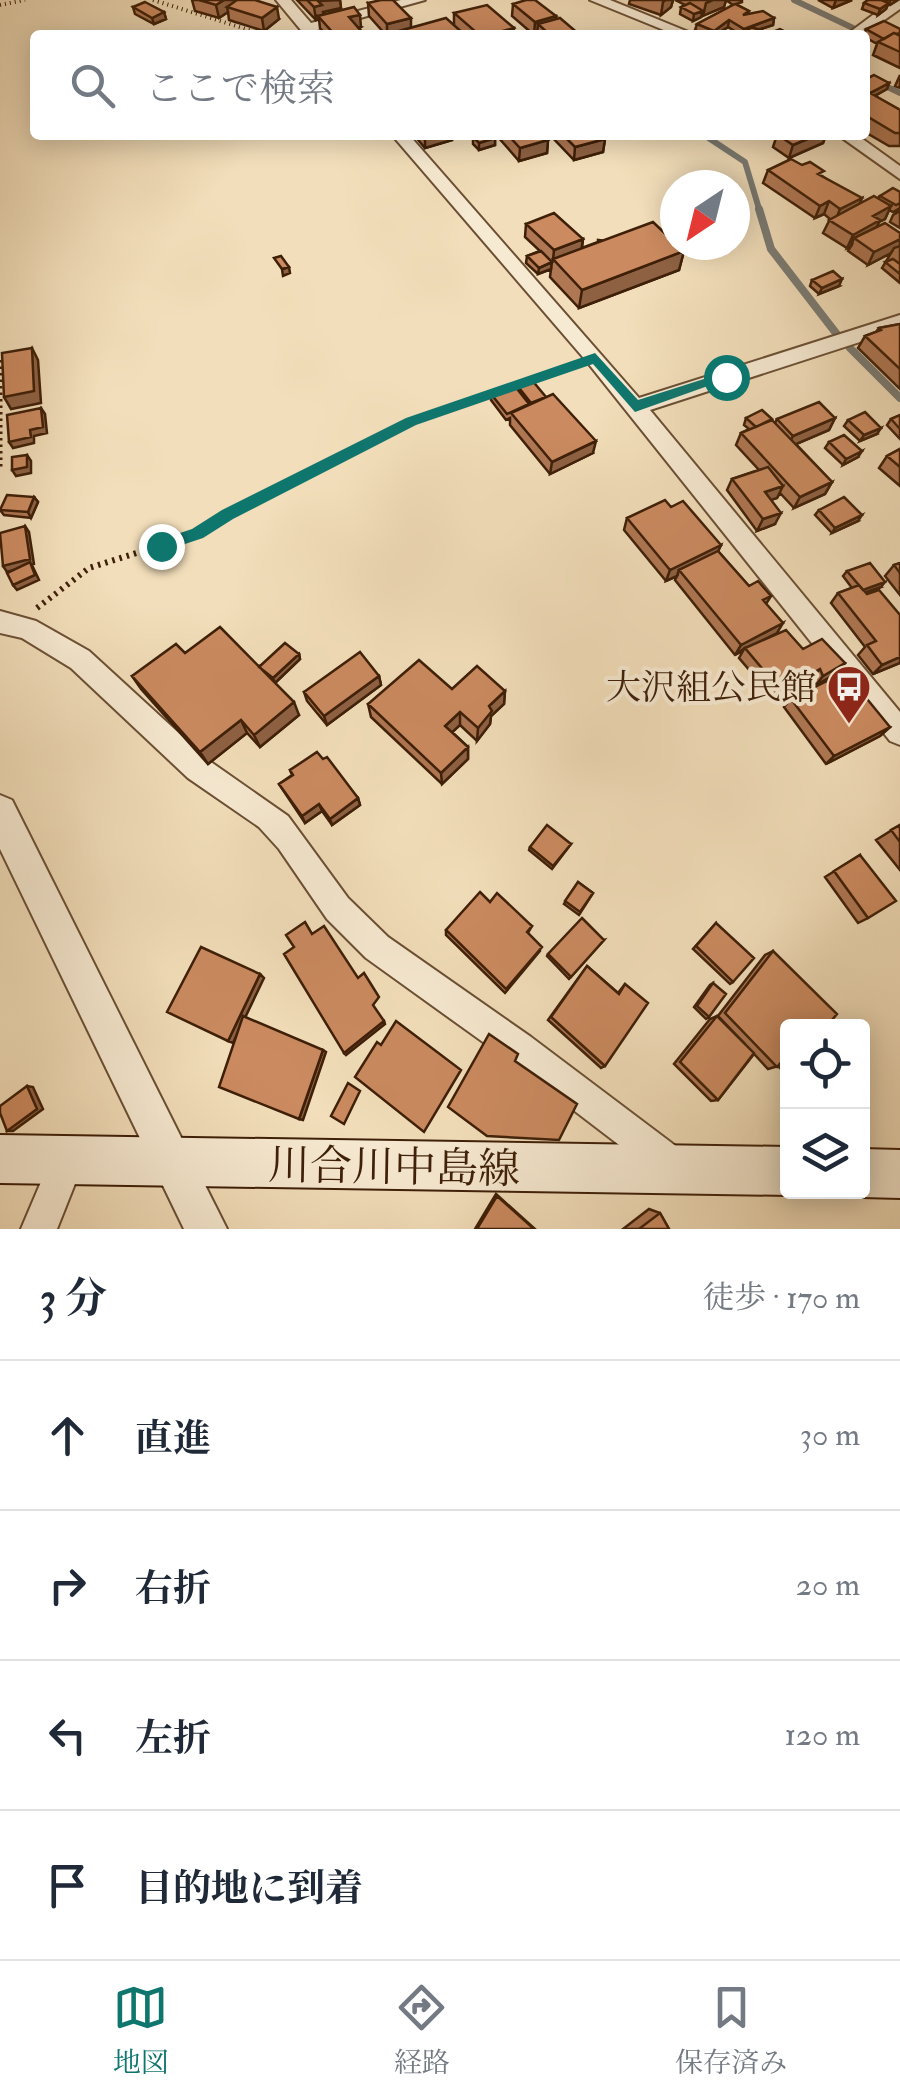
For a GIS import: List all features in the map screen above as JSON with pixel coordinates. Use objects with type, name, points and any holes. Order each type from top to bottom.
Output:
[{"type":"main road","name":"川合川中島線","points":[[0,1159],[780,1172]]},
{"type":"main road","points":[[870,1173],[900,1174]]},
{"type":"street","points":[[283,0],[309,30]]},
{"type":"street","points":[[313,30],[418,0]]},
{"type":"street","points":[[597,0],[677,30]]},
{"type":"street","points":[[861,30],[900,2]]},
{"type":"street","points":[[880,18],[900,28]]},
{"type":"street","points":[[404,140],[595,358],[900,732]]},
{"type":"street","points":[[853,140],[900,174]]},
{"type":"street","points":[[635,406],[900,322]]},
{"type":"street","points":[[9,623],[50,638],[201,772],[248,799],[280,828],[332,905],[364,936],[516,1045],[678,1169]]},
{"type":"street","points":[[0,812],[206,1229]]},
{"type":"street","points":[[39,1229],[67,1162]]},
{"type":"path","points":[[0,5],[25,0]]},
{"type":"path","points":[[153,0],[248,30]]},
{"type":"path","points":[[9,623],[89,568],[197,534],[227,514],[411,422],[595,358]]},
{"type":"path","points":[[0,360],[0,469]]},
{"type":"building","points":[[237,0],[255,0],[277,7],[262,18],[227,7]]},
{"type":"building","points":[[393,0],[411,18],[387,24],[368,3]]},
{"type":"building","points":[[535,0],[556,16],[535,22],[513,4]]},
{"type":"building","points":[[145,2],[164,12],[152,18],[133,7]]},
{"type":"building","points":[[690,3],[703,11],[694,14],[681,7]]},
{"type":"building","points":[[864,3],[889,3],[880,9]]},
{"type":"building","points":[[735,4],[749,11],[743,15],[763,11],[774,18],[744,29],[729,20],[715,30],[697,24]]},
{"type":"building","points":[[487,5],[514,28],[474,30],[454,13]]},
{"type":"building","points":[[354,7],[360,15],[349,17],[360,30],[331,30],[318,16]]},
{"type":"building","points":[[446,18],[459,30],[403,30]]},
{"type":"building","points":[[560,18],[574,30],[545,30],[538,24]]},
{"type":"building","points":[[884,21],[900,29],[900,33],[884,39],[866,29]]},
{"type":"building","points":[[894,33],[900,36],[900,52],[878,42]]},
{"type":"building","points":[[874,75],[889,83],[870,93],[870,77]]},
{"type":"building","points":[[870,93],[900,110],[900,133],[870,118]]},
{"type":"building","points":[[513,140],[548,140],[520,148]]},
{"type":"building","points":[[568,140],[601,140],[575,147]]},
{"type":"building","points":[[791,159],[802,165],[810,162],[824,171],[818,174],[862,198],[840,209],[829,201],[820,206],[768,170]]},
{"type":"building","points":[[893,188],[900,192],[900,203],[896,205],[880,196]]},
{"type":"building","points":[[874,196],[891,206],[873,216],[880,220],[853,235],[829,220]]},
{"type":"building","points":[[554,213],[583,239],[554,250],[526,224]]},
{"type":"building","points":[[653,222],[660,229],[660,260],[582,290],[553,259]]},
{"type":"building","points":[[885,223],[900,233],[900,239],[874,252],[854,238]]},
{"type":"building","points":[[541,251],[552,262],[539,268],[527,256]]},
{"type":"building","points":[[281,256],[289,267],[282,269],[274,258]]},
{"type":"building","points":[[893,259],[900,264],[900,274],[885,262]]},
{"type":"building","points":[[833,271],[842,279],[822,288],[812,280]]},
{"type":"building","points":[[900,324],[900,369],[865,336],[879,328]]},
{"type":"building","points":[[32,348],[34,391],[4,397],[2,353]]},
{"type":"building","points":[[531,379],[546,397],[531,403],[516,384]]},
{"type":"building","points":[[514,385],[529,404],[507,414],[491,394]]},
{"type":"building","points":[[553,394],[596,441],[552,462],[511,413]]},
{"type":"building","points":[[819,402],[835,418],[793,436],[777,419]]},
{"type":"building","points":[[41,408],[43,427],[30,430],[31,437],[9,442],[7,415]]},
{"type":"building","points":[[762,410],[772,419],[756,427],[746,418]]},
{"type":"building","points":[[865,412],[881,428],[864,435],[848,420]]},
{"type":"building","points":[[900,415],[900,429],[891,419]]},
{"type":"building","points":[[772,420],[832,482],[800,497],[741,433]]},
{"type":"building","points":[[844,435],[862,451],[846,459],[829,442]]},
{"type":"building","points":[[900,449],[900,467],[887,456]]},
{"type":"building","points":[[27,455],[27,467],[12,470],[12,457]]},
{"type":"building","points":[[768,467],[783,486],[765,492],[781,513],[763,519],[732,479]]},
{"type":"building","points":[[7,495],[34,497],[28,512],[0,510]]},
{"type":"building","points":[[844,497],[862,515],[835,528],[819,510]]},
{"type":"building","points":[[665,500],[671,507],[683,501],[721,545],[670,570],[627,518]]},
{"type":"building","points":[[25,526],[30,559],[3,566],[0,533]]},
{"type":"building","points":[[718,551],[749,586],[758,581],[771,596],[763,600],[783,623],[741,645],[679,570]]},
{"type":"building","points":[[30,562],[35,575],[13,585],[7,573]]},
{"type":"building","points":[[870,563],[885,582],[863,590],[847,571]]},
{"type":"building","points":[[859,585],[867,594],[879,590],[900,615],[900,657],[882,665],[867,645],[876,641],[838,593]]},
{"type":"building","points":[[220,627],[294,702],[254,735],[241,720],[200,752],[132,676],[176,644],[185,653]]},
{"type":"building","points":[[786,630],[803,649],[822,639],[845,663],[823,676],[820,669],[781,691],[745,648]]},
{"type":"building","points":[[285,643],[299,654],[273,678],[259,667]]},
{"type":"building","points":[[360,652],[379,676],[324,716],[304,692]]},
{"type":"building","points":[[419,660],[452,689],[477,666],[505,691],[489,706],[492,711],[478,728],[460,712],[445,726],[468,747],[441,773],[368,704]]},
{"type":"building","points":[[845,672],[890,727],[834,756],[791,699]]},
{"type":"building","points":[[317,752],[323,759],[327,757],[358,798],[330,819],[319,804],[302,816],[279,784],[293,775],[290,770]]},
{"type":"building","points":[[547,825],[571,844],[553,866],[530,847]]},
{"type":"building","points":[[900,825],[900,842],[891,830]]},
{"type":"building","points":[[860,855],[896,901],[868,918],[834,871]]},
{"type":"building","points":[[578,882],[593,893],[580,912],[565,901]]},
{"type":"building","points":[[480,892],[490,902],[497,893],[532,926],[527,932],[542,947],[506,989],[446,930]]},
{"type":"building","points":[[582,918],[604,940],[571,977],[548,954]]},
{"type":"building","points":[[305,922],[312,934],[324,926],[358,978],[364,973],[379,997],[373,1005],[384,1021],[344,1053],[284,954],[294,947],[286,935]]},
{"type":"building","points":[[716,923],[754,958],[733,982],[696,946]]},
{"type":"building","points":[[201,947],[260,974],[228,1041],[167,1012]]},
{"type":"building","points":[[773,951],[837,1014],[833,1019],[780,1019],[777,1067],[725,1013]]},
{"type":"building","points":[[587,966],[619,994],[625,984],[648,1003],[605,1066],[551,1017]]},
{"type":"building","points":[[713,983],[726,994],[709,1017],[697,1006]]},
{"type":"building","points":[[243,1016],[323,1050],[299,1119],[219,1087]]},
{"type":"building","points":[[717,1016],[754,1053],[718,1100],[680,1062]]},
{"type":"building","points":[[396,1021],[461,1070],[424,1132],[355,1077]]},
{"type":"building","points":[[489,1034],[518,1054],[515,1061],[577,1104],[559,1140],[487,1136],[448,1107]]},
{"type":"building","points":[[348,1083],[360,1091],[344,1124],[331,1116]]},
{"type":"building","points":[[27,1086],[37,1109],[7,1131],[0,1106]]},
{"type":"building","points":[[497,1196],[534,1229],[477,1229]]},
{"type":"building","points":[[660,1213],[669,1229],[639,1229]]},
{"type":"waterway","points":[[794,0],[853,28]]},
{"type":"waterway","points":[[870,78],[900,93]]},
{"type":"waterway","points":[[712,140],[745,162],[760,212]]},
{"type":"waterway","points":[[759,209],[771,249],[839,337]]},
{"type":"waterway","points":[[850,348],[900,398]]},
{"type":"place","name":"大沢組公民館","points":[[849,725]]},
{"type":"route","points":[[161,546],[197,534],[227,514],[411,422],[595,358],[635,406],[726,377]]}]
